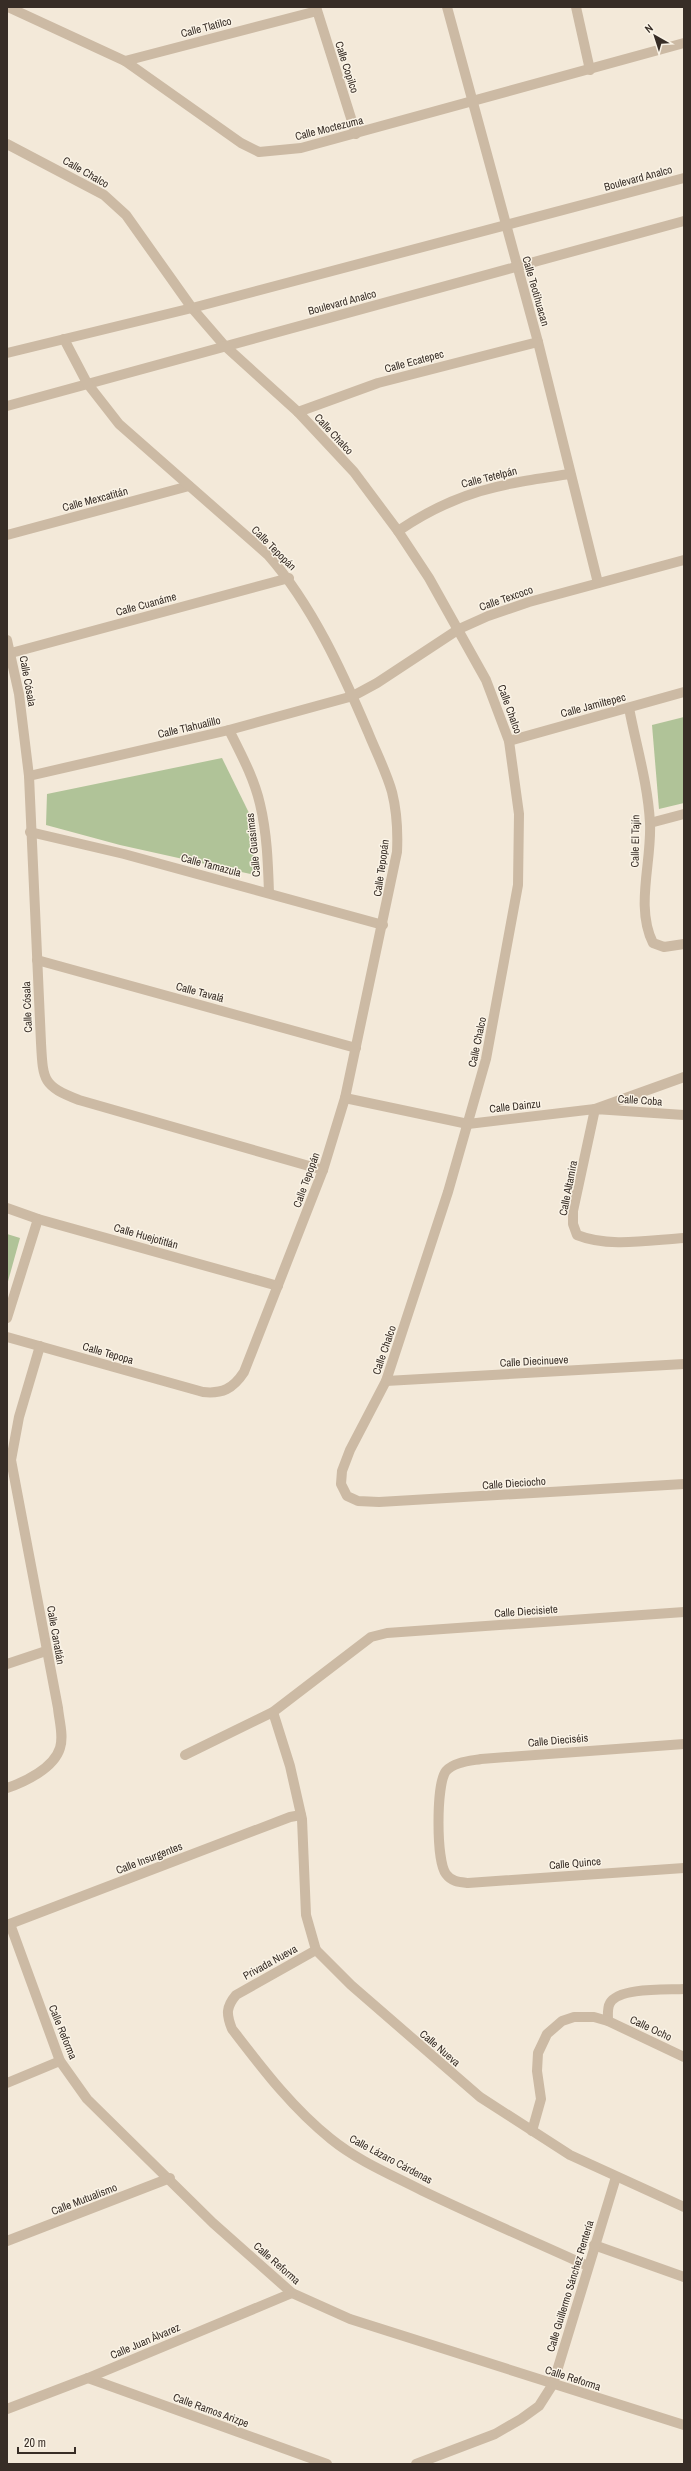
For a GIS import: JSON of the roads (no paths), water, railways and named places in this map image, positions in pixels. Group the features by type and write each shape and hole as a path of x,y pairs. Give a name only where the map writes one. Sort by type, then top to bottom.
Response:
{"street":[{"name":"Calle Moctezuma","path":"8,7 124,61 241,143 259,152 301,148 684,44"},
{"name":"Calle Teotihuacan","path":"447,7 538,342 598,583"},
{"path":"576,7 590,70"},
{"name":"Calle Tlatilco","path":"124,61 316,9"},
{"name":"Calle Copilco","path":"316,9 356,134"},
{"name":"Calle Chalco","path":"7,144 104,195 135,226 192,308 224,345 298,412 354,472 398,531 430,578 486,680 509,741 519,814 518,885 486,1059 468,1124 386,1381 350,1450 342,1471 341,1484 347,1496"},
{"name":"Boulevard Analco","path":"7,353 192,308 684,178"},
{"name":"Boulevard Analco","path":"7,406 224,345 517,268 684,221"},
{"name":"Calle Tepopán","path":"64,339 87,383 118,424 268,555 288,578 353,696 391,791 398,822 397,852 383,925 345,1098 323,1170 244,1372 237,1383 226,1390 216,1393 203,1392"},
{"name":"Calle Ecatepec","path":"298,412 378,383 538,342"},
{"name":"Calle Tetelpán","path":"398,531 425,513 477,490 570,474"},
{"name":"Calle Mexcatitán","path":"7,535 188,486"},
{"name":"Calle Texcoco","path":"353,696 377,683 459,629 488,616 529,602 684,560"},
{"name":"Calle Cuanáme","path":"11,653 288,578"},
{"name":"Calle Cósala","path":"7,640 11,653 21,708 29,776 30,832 42,1068 46,1082 60,1092 79,1100 323,1170"},
{"name":"Calle Jamiltepec","path":"509,741 684,692"},
{"name":"Calle Tlahualillo","path":"29,776 229,730 353,696"},
{"name":"Calle El Tajín","path":"629,708 650,823 645,916 648,934 653,943 664,947 684,944"},
{"name":"Calle Guasimas","path":"229,730 248,769 260,803 267,845 269,893"},
{"path":"650,823 684,814"},
{"name":"Calle Tamazula","path":"30,832 124,854 383,925"},
{"name":"Calle Tavalá","path":"37,960 356,1048"},
{"name":"Calle Dainzu","path":"345,1098 468,1124 595,1110 684,1077"},
{"name":"Calle Coba","path":"595,1110 684,1115"},
{"name":"Calle Altamira","path":"595,1110 574,1211 573,1224 577,1235 588,1239 627,1242 684,1238"},
{"name":"Calle Huejotitlán","path":"7,1208 278,1286"},
{"path":"7,1318 38,1218"},
{"name":"Calle Tepopa","path":"7,1336 203,1392"},
{"name":"Calle Canatlán","path":"7,1788 31,1776 52,1762 60,1748 60,1724 9,1459 18,1417 40,1346"},
{"name":"Calle Diecinueve","path":"386,1381 684,1364"},
{"name":"Calle Dieciocho","path":"347,1496 358,1501 379,1502 684,1484"},
{"name":"Calle Diecisiete","path":"273,1712 371,1636 393,1633 684,1612"},
{"path":"7,1664 46,1651"},
{"path":"185,1755 273,1712"},
{"name":"Calle Nueva","path":"273,1712 290,1766 303,1824 306,1915 316,1950 350,1986 430,2056 480,2097 570,2155 684,2207"},
{"name":"Calle Dieciséis","path":"468,1883 453,1881 445,1873 440,1859 442,1779 447,1770 455,1765 481,1759 684,1744"},
{"name":"Calle Insurgentes","path":"9,1924 290,1817 301,1815"},
{"name":"Calle Quince","path":"468,1883 684,1868"},
{"name":"Calle Reforma","path":"9,1924 60,2061 87,2099 170,2178 213,2223 292,2293 350,2319 684,2425"},
{"name":"Privada Nueva","path":"236,1995 316,1950"},
{"path":"608,2021 610,2004 618,1995 632,1992 684,1988"},
{"name":"Calle Lázaro Cárdenas","path":"236,1995 228,2004 227,2016 232,2029 288,2098 308,2120 331,2140 357,2157 394,2177 588,2266"},
{"name":"Calle Ocho","path":"532,2131 541,2099 537,2070 538,2053 547,2034 562,2021 574,2016 594,2017 608,2021 684,2057"},
{"path":"7,2083 60,2061"},
{"name":"Calle Guillermo Sánchez Rentería","path":"416,2464 495,2434 521,2419 539,2406 553,2384 594,2245 616,2177"},
{"name":"Calle Mutualismo","path":"7,2241 170,2178"},
{"path":"594,2245 684,2277"},
{"name":"Calle Juan Álvarez","path":"7,2409 88,2378 292,2293"},
{"name":"Calle Ramos Arizpe","path":"88,2378 327,2464"}]}
